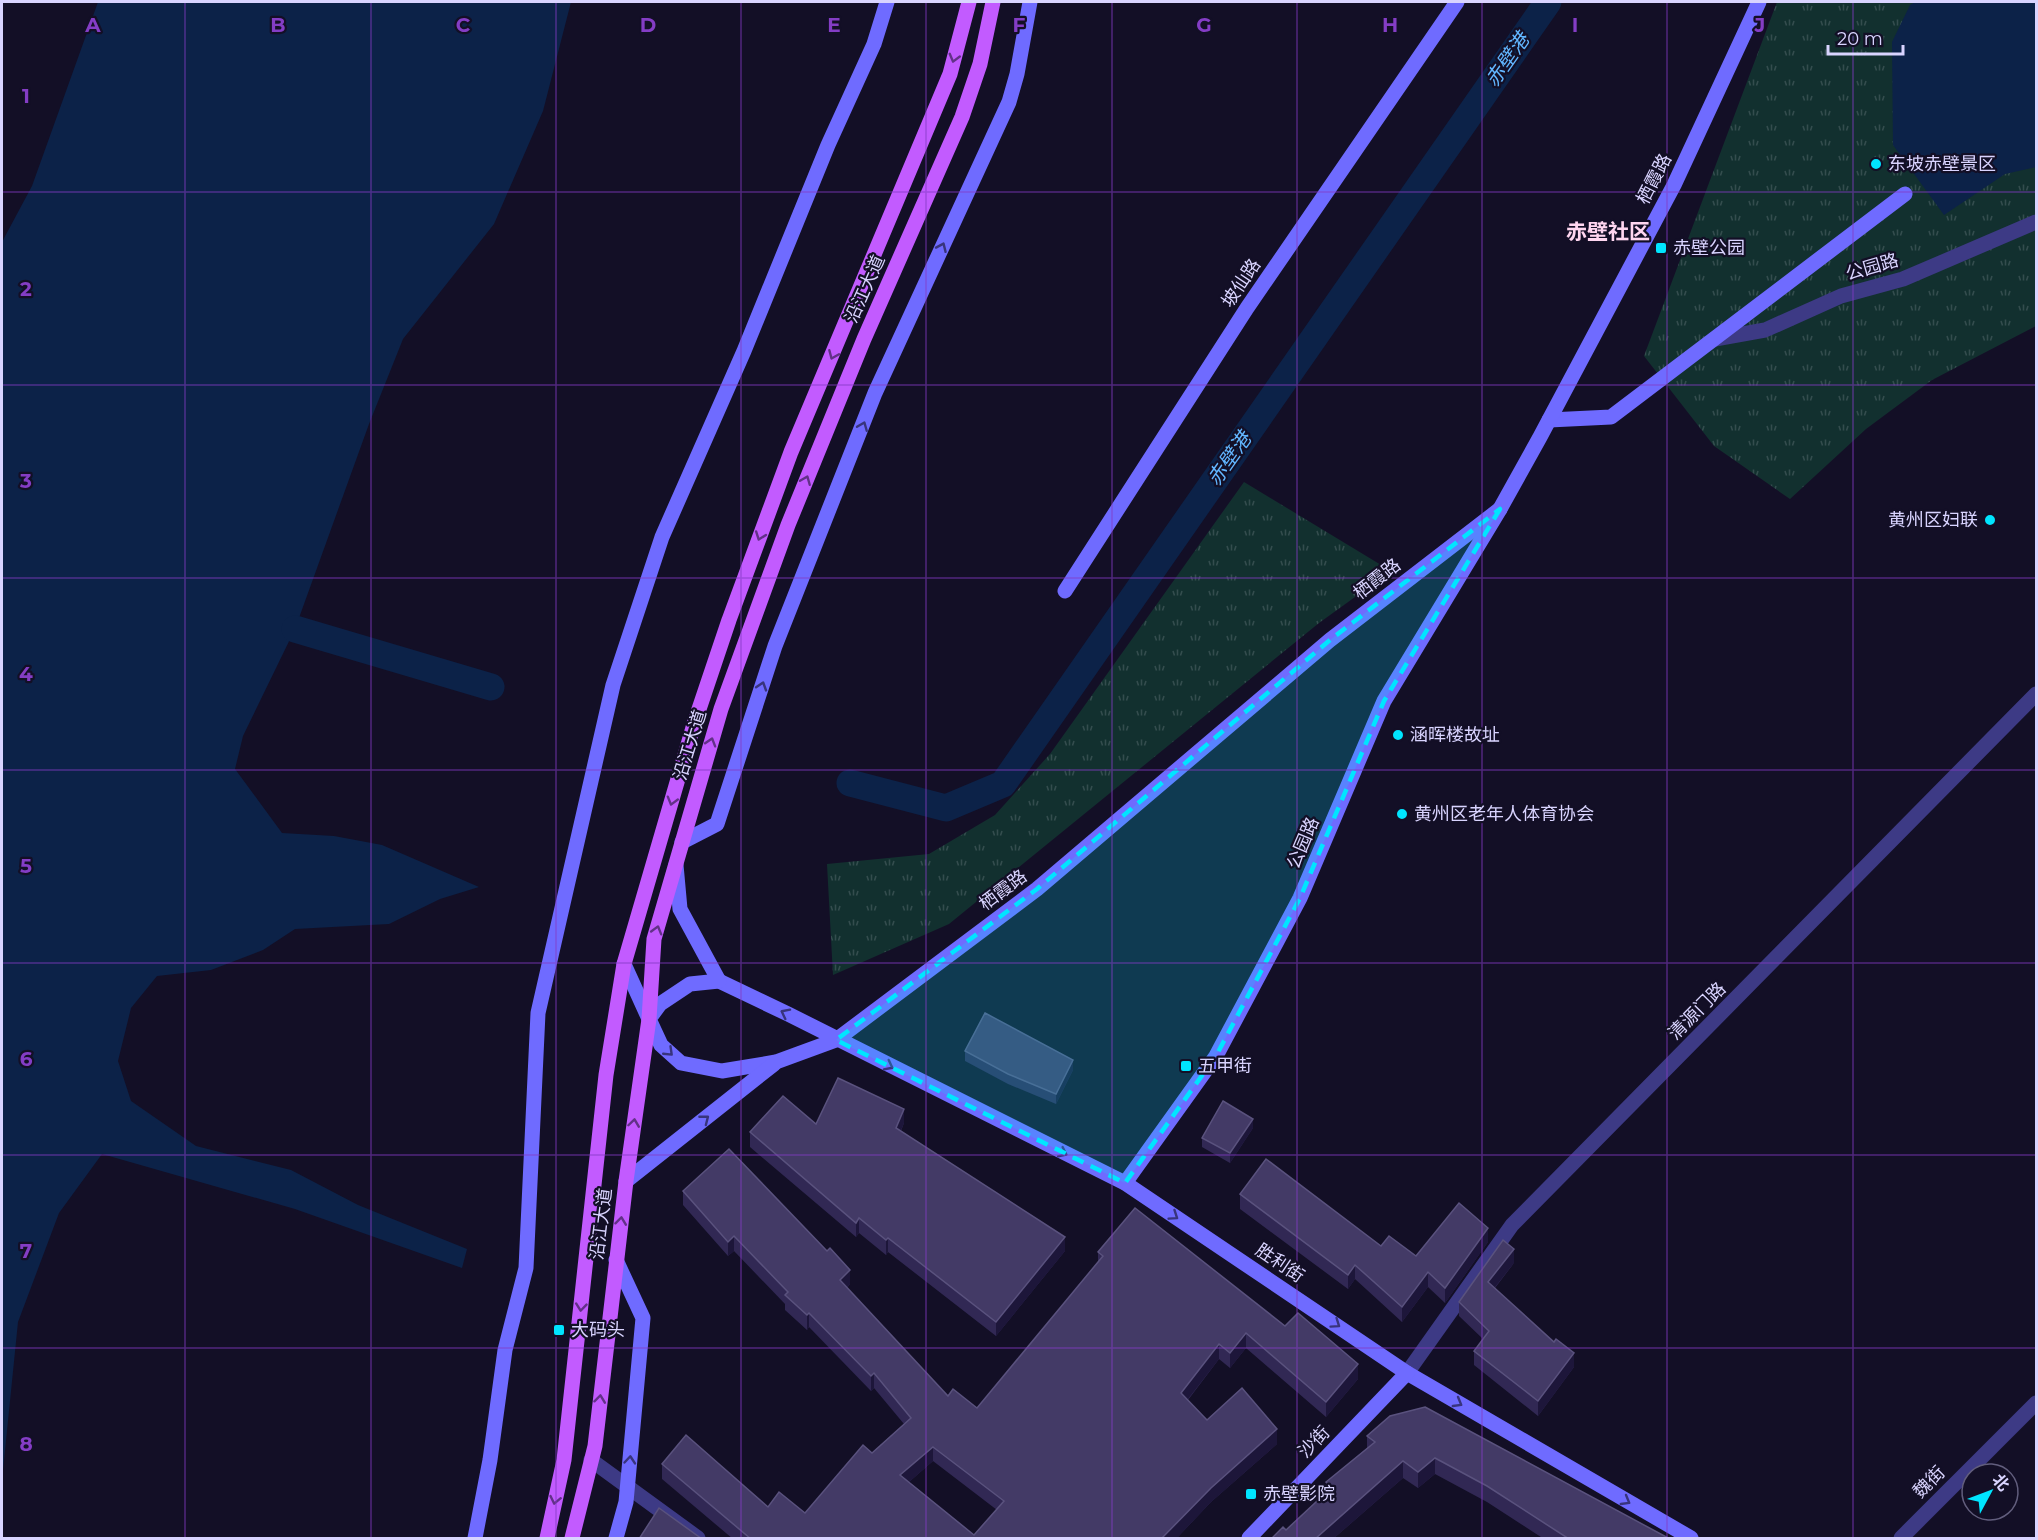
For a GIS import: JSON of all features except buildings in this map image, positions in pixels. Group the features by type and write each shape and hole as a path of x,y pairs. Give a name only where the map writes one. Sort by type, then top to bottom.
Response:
{"main road":[{"name":"沿江大道","path":"547,1539 564,1460 606,1075 624,964 694,724 729,620 791,452 950,74 969,2"},
{"name":"沿江大道","path":"572,1539 591,1460 649,1019 654,939 721,709 788,525 864,339 962,117 980,64 993,2"}],"street":[{"path":"475,1539 490,1460 505,1350 526,1268 538,1013 614,685 662,537 744,351 828,145 874,44 887,2"},
{"path":"682,842 717,824 775,646 875,393 1009,102 1017,74 1030,2"},
{"name":"坡仙路","path":"1065,591 1247,308 1457,2"},
{"name":"栖霞路","path":"776,1062 836,1040 1037,888 1329,640 1500,509 1674,185 1759,2"},
{"path":"1549,420 1611,417 1905,194"},
{"name":"公园路","path":"1715,339 1765,330 1841,296 1903,279 2037,222"},
{"name":"公园路","path":"1125,1183 1216,1056 1300,898 1384,701 1500,509"},
{"name":"清源门路","path":"1407,1373 1512,1226 2037,694"},
{"path":"649,1019 660,1004 690,984 718,981 680,909 676,862"},
{"path":"624,964 661,1045 681,1063 722,1071 776,1062"},
{"name":"胜利街","path":"718,981 1125,1183 1407,1373 1691,1539"},
{"path":"626,1181 776,1062"},
{"path":"616,1260 643,1318 627,1487 616,1539"},
{"name":"沙街","path":"1249,1539 1407,1373"},
{"name":"魏街","path":"1901,1539 2037,1403"},
{"path":"591,1460 698,1539"}],"highlighted area":[{"path":"1500,509 1384,701 1300,898 1216,1056 1125,1183 836,1040 1037,889 1330,640"}],"green space":[{"name":"东坡赤壁景区","path":"1777,2 2036,2 2036,326 1932,380 1866,429 1790,499 1714,446 1644,356"},
{"path":"1244,482 1391,571 1319,623 949,924 833,975 827,864 929,854 995,815 1050,754"}],"water":[{"path":"98,2 571,2 543,111 494,224 403,339 369,424 295,629 243,736 235,769 282,833 334,836 382,845 479,887 440,899 389,924 295,929 263,950 211,970 157,976 131,1008 118,1061 131,1101 196,1146 291,1170 358,1205 467,1249 462,1268 295,1209 102,1154 59,1213 18,1322 2,1480 2,242 32,186"},
{"path":"1915,2 2036,2 2036,167 2005,174 1944,215 1893,145 1892,42 1910,5"}],"waterway":[{"name":"赤壁港","path":"850,783 946,808 1003,784 1548,2"},
{"path":"295,629 491,687"}],"place":[{"name":"东坡赤壁景区","path":"1876,164"},
{"name":"赤壁公园","path":"1661,248"},
{"name":"黄州区妇联","path":"1990,520"},
{"name":"涵晖楼故址","path":"1398,735"},
{"name":"黄州区老年人体育协会","path":"1402,814"},
{"name":"五甲街","path":"1186,1066"},
{"name":"大码头","path":"559,1330"},
{"name":"赤壁影院","path":"1251,1494"}],"district":[{"name":"赤壁社区","path":"1608,231"}]}
